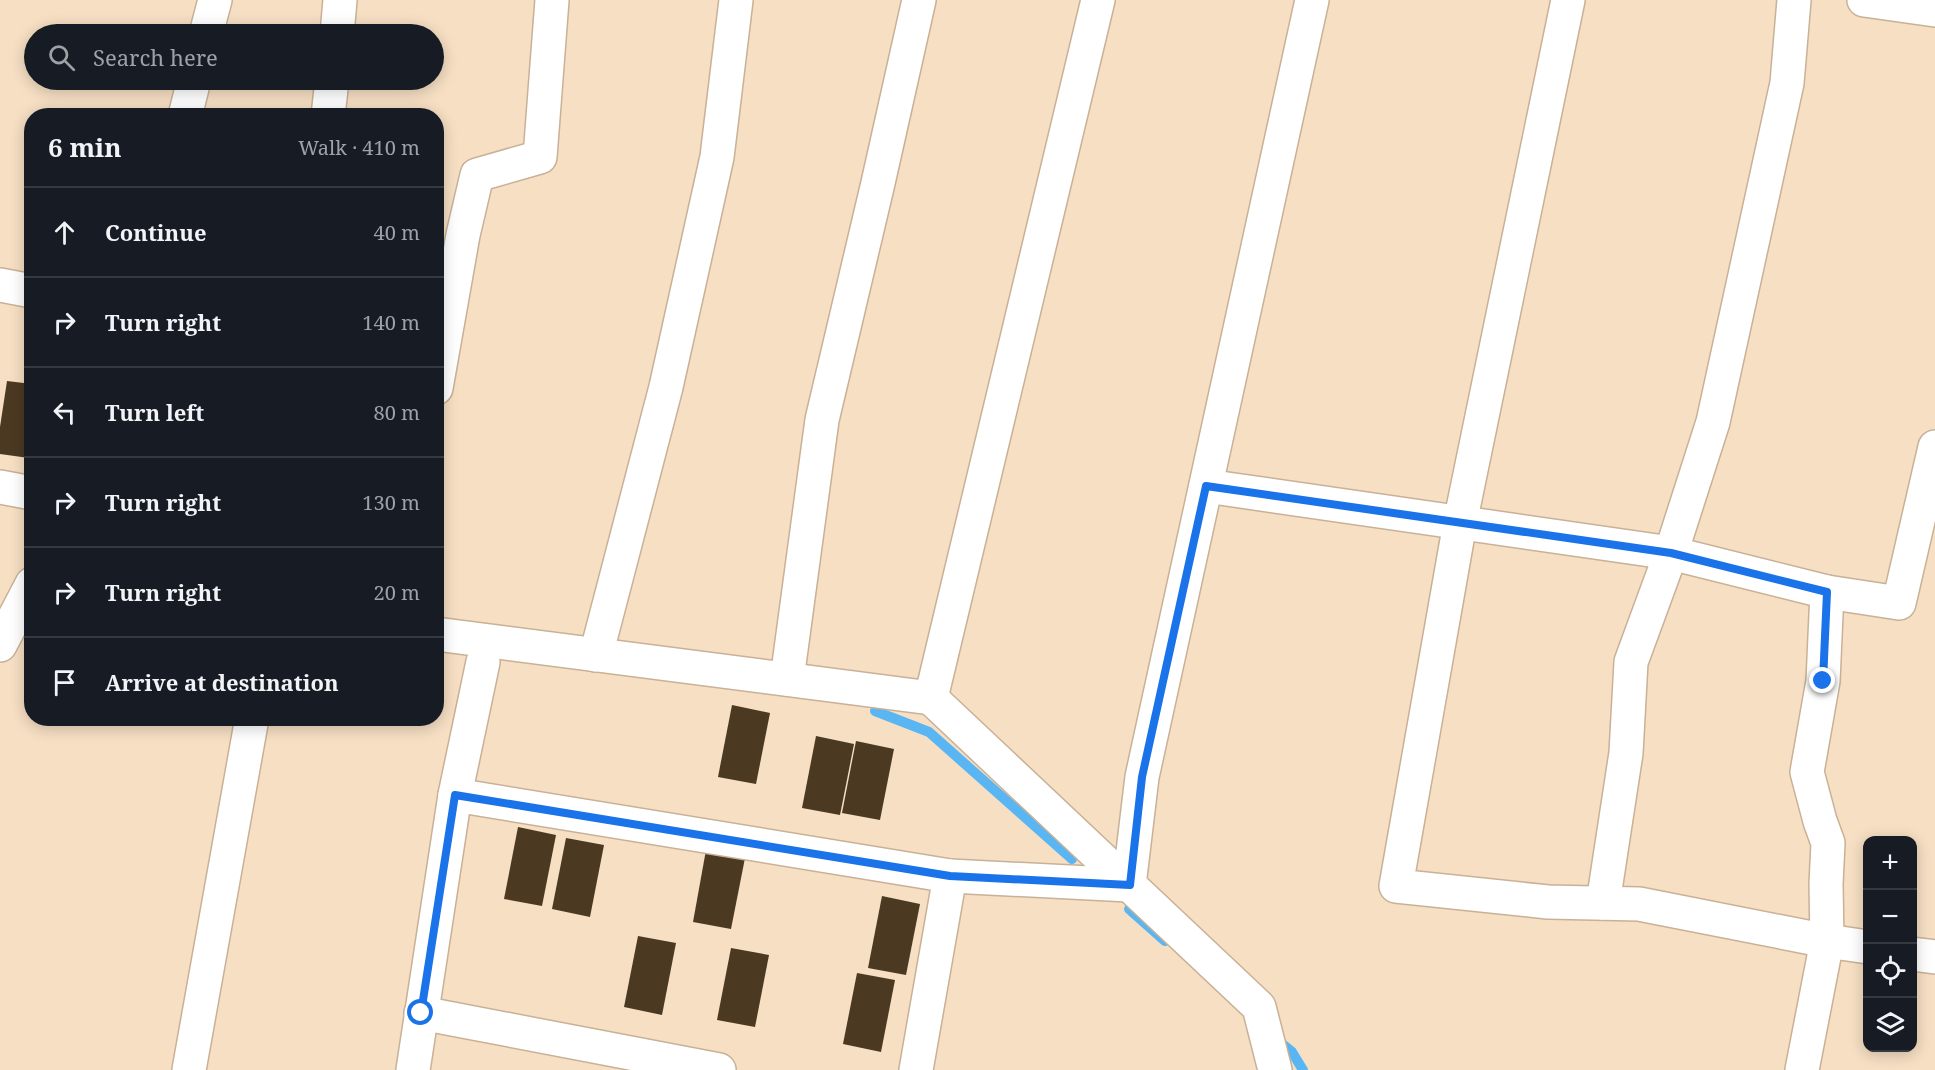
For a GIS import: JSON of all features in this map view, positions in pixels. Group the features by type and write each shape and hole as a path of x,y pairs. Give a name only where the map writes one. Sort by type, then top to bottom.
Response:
{"street":[{"path":"209,24 215,0"},
{"path":"338,24 340,0"},
{"path":"444,343 463,235 477,175 540,157 552,0"},
{"path":"596,655 666,387 717,157 736,0"},
{"path":"787,679 822,420 919,0"},
{"path":"931,698 1098,0"},
{"path":"1130,885 1142,777 1312,0"},
{"path":"1568,0 1460,523 1396,886 1548,902 1639,904 1863,946"},
{"path":"1603,903 1626,753 1631,662 1671,553 1713,422 1787,83 1794,0"},
{"path":"1864,0 1935,10"},
{"path":"187,108 192,90"},
{"path":"329,108 331,90"},
{"path":"0,285 24,290"},
{"path":"1206,486 1671,553 1827,592 1899,603 1935,447"},
{"path":"0,487 24,492"},
{"path":"1802,1070 1827,940 1828,843 1807,772 1823,681 1827,592"},
{"path":"0,645 24,599"},
{"path":"444,635 931,698 1259,1007 1272,1060"},
{"path":"413,1070 455,795 483,662"},
{"path":"189,1070 251,726"},
{"path":"455,795 950,876 1130,885"},
{"path":"916,1070 950,876"},
{"path":"1917,955 1935,957"},
{"path":"421,1013 719,1070"}],"building":[{"path":"7,381 24,383 24,457 0,454 0,427"},
{"path":"732,705 770,713 756,784 718,777"},
{"path":"816,736 854,744 840,815 802,808"},
{"path":"856,741 894,749 880,820 842,813"},
{"path":"518,827 556,835 542,906 504,899"},
{"path":"566,838 604,845 590,917 552,909"},
{"path":"706,850 745,858 731,929 693,922"},
{"path":"882,896 920,904 906,975 868,968"},
{"path":"638,936 676,943 662,1015 624,1007"},
{"path":"731,948 769,955 755,1027 717,1020"},
{"path":"857,973 895,980 881,1052 843,1044"}],"waterway":[{"path":"875,711 929,732 1072,859"},
{"path":"1129,909 1165,941"},
{"path":"1276,1039 1292,1052 1303,1070"}],"route":[{"path":"421,1013 455,795 950,876 1130,885 1142,777 1206,486 1671,553 1827,592 1823,681"}]}
